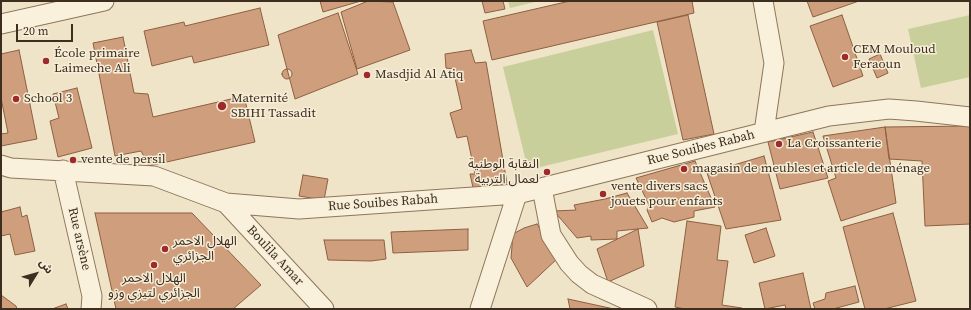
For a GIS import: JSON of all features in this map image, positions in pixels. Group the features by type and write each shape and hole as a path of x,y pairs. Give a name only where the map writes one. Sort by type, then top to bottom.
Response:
{"street":[{"path":"1,24 29,9 104,1"},
{"path":"763,1 774,63 764,132"},
{"name":"Rue Souibes Rabah","path":"1,165 11,168 154,176 226,203 299,209 517,194 829,116 889,110 916,111 970,118"},
{"name":"Rue arsène","path":"64,170 92,296 91,309"},
{"path":"542,188 552,235 569,263 579,274 592,284 647,309"},
{"path":"480,309 517,194"},
{"name":"Boulila Amar","path":"226,203 324,309"}],"green space":[{"path":"508,1 539,1 510,8"},
{"path":"970,15 970,77 921,88 908,29"},
{"path":"653,30 678,134 528,170 503,67"}],"building":[{"path":"320,1 361,1 323,12"},
{"path":"368,1 393,2 410,50 357,69 341,12"},
{"path":"482,1 503,1 505,9 485,13"},
{"path":"570,1 692,1 694,13 492,60 483,21"},
{"path":"807,1 859,1 813,17"},
{"path":"260,8 269,45 194,63 192,56 152,66 144,31 184,22 185,26"},
{"path":"338,13 358,74 295,99 278,35"},
{"path":"688,15 714,134 683,140 657,22"},
{"path":"842,15 863,76 833,87 810,26"},
{"name":"Maternité SBIHI Tassadit","path":"123,37 134,93 148,94 153,117 244,96 255,142 149,166 141,151 115,156 93,43"},
{"path":"19,50 37,139 1,146 1,134 8,133 1,98 1,54"},
{"path":"471,50 475,63 486,62 507,183 474,192 470,174 475,174 467,136 457,138 450,113 462,109 453,69 446,68 445,54"},
{"path":"880,54 888,73 877,78 869,59"},
{"path":"285,69 289,69 291,70 291,78 285,79 282,76 282,72"},
{"path":"77,88 92,148 58,157 50,121 59,118 53,94"},
{"path":"970,126 970,224 925,226 922,161 889,159 885,127"},
{"path":"885,127 896,203 841,221 828,181 836,178 823,136"},
{"path":"813,132 828,178 780,189 768,142"},
{"path":"764,156 781,220 726,229 707,173"},
{"path":"695,161 715,207 694,211 694,217 674,222 662,218 652,222 647,210 649,205 636,178"},
{"path":"303,175 328,179 324,200 299,196"},
{"path":"627,193 648,228 617,231 617,239 591,240 591,236 577,238 554,211 576,210 574,205"},
{"path":"20,207 22,217 27,215 35,251 15,255 10,234 1,236 1,212"},
{"name":"الهلال الاحمر الجزائري","path":"95,213 192,213 261,285 233,309 116,309"},
{"path":"893,213 916,301 884,309 865,309 843,227"},
{"path":"687,221 721,226 717,260 728,261 722,305 742,308 741,309 685,309 675,307"},
{"path":"537,224 558,258 527,287 511,258 513,234 524,228"},
{"path":"766,228 775,256 754,263 745,235"},
{"path":"468,229 468,250 393,253 391,232"},
{"path":"638,229 644,266 608,282 597,249"},
{"path":"324,240 384,240 386,259 371,261 328,260"},
{"path":"803,273 811,309 786,309 785,305 765,309 759,283"},
{"path":"855,286 859,302 833,309 815,309 813,303 825,299 826,293"},
{"path":"1,295 16,306 17,309 1,309"},
{"path":"568,299 614,309 570,309"},
{"path":"66,304 68,309 52,309"}],"place":[{"name":"CEM Mouloud Feraoun","path":"845,57"},
{"name":"École primaire Laimeche Ali","path":"46,61"},
{"name":"Masdjid Al Atiq","path":"367,75"},
{"name":"School 3","path":"16,99"},
{"name":"Maternité SBIHI Tassadit","path":"222,106"},
{"name":"La Croissanterie","path":"779,144"},
{"name":"vente de persil","path":"73,160"},
{"name":"magasin de meubles et article de ménage","path":"684,169"},
{"name":"النقابة الوطنية لعمال التربية","path":"547,172"},
{"name":"vente divers sacs jouets pour enfants","path":"603,194"},
{"name":"الهلال الاحمر الجزائري","path":"165,249"},
{"name":"الهلال الاحمر الجزائري لتيزي وزو","path":"154,265"}]}
